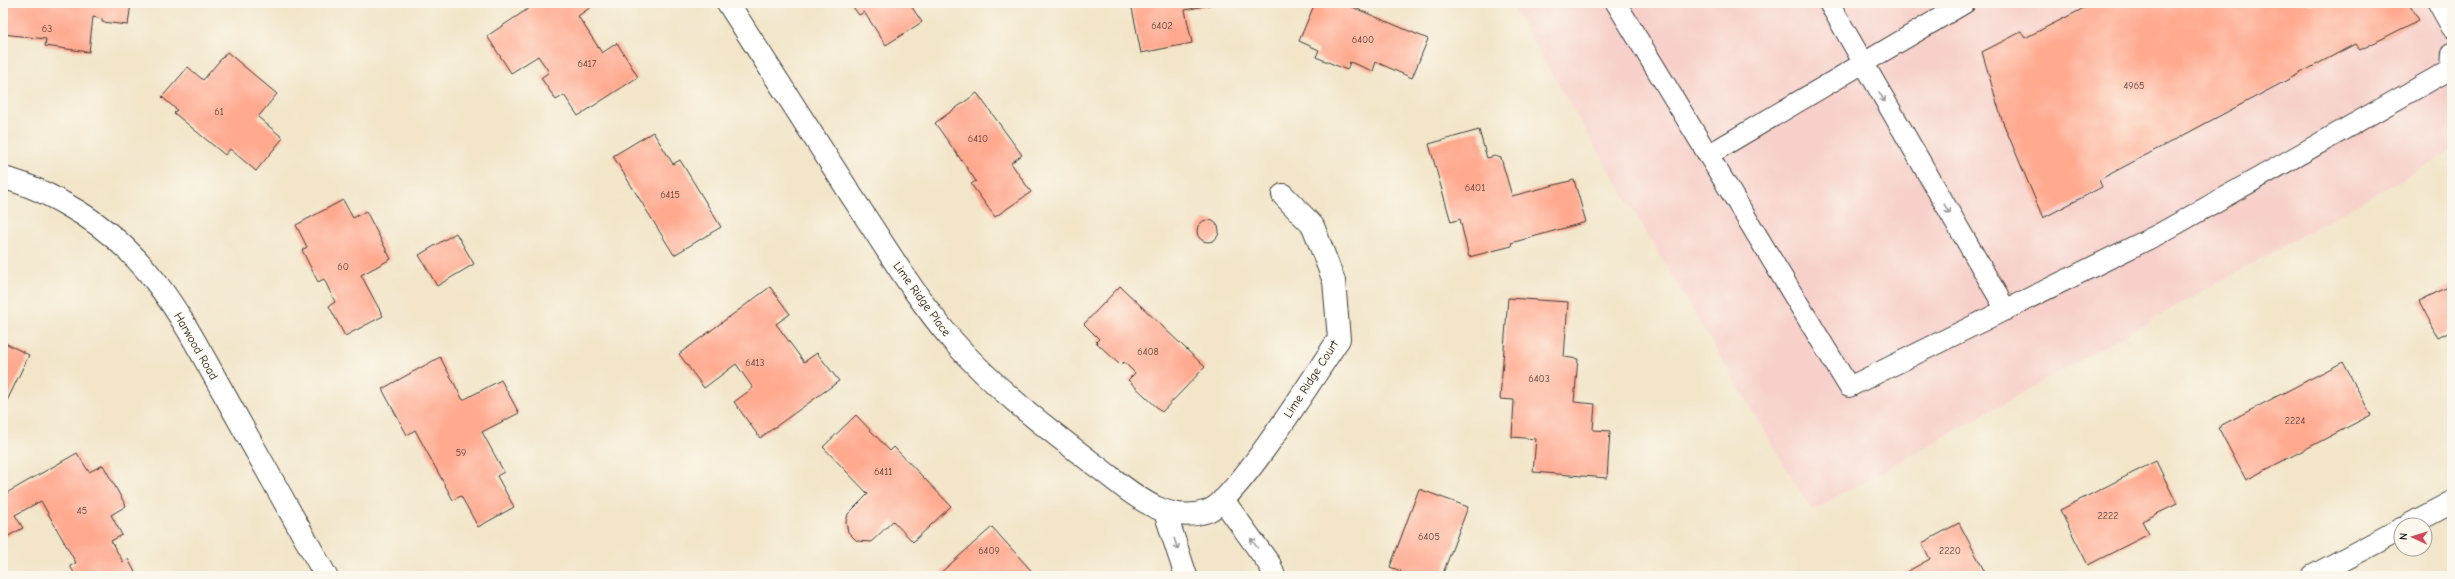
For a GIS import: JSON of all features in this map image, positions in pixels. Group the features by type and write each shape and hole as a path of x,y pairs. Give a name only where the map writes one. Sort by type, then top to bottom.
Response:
{"street":[{"name":"Lime Ridge Place","path":"728,3 900,270 953,341 1005,394 1048,429 1135,495 1165,512 1193,514"},
{"name":"Harwood Road","path":"3,178 43,191 92,218 117,238 151,273 179,316 326,576"},
{"name":"Lime Ridge Court","path":"1193,514 1209,510 1223,500 1241,480 1339,339 1334,281 1313,226 1284,195"},
{"path":"1223,500 1270,565 1274,576"},
{"path":"2424,517 2452,502"},
{"path":"1165,512 1186,576"},
{"path":"2313,576 2393,533"}],"lane":[{"path":"1616,3 1849,387 2159,234 2451,69 2452,53"},
{"path":"1829,3 1862,63 2006,310"},
{"path":"1708,155 1965,3"},
{"path":"2438,3 2452,28"}],"shaded area":[{"path":"1510,3 2452,3 2452,151 1812,511"}],"building":[{"path":"3,3 131,3 128,25 102,22 102,19 93,17 89,52 45,46 46,39 3,34"},
{"path":"537,3 592,3 594,5 578,16 602,53 617,43 638,77 578,116 564,95 556,100 541,78 549,72 538,56 511,73 487,36"},
{"path":"850,3 909,3 922,22 886,45 864,12 859,15"},
{"path":"1131,3 1214,4 1185,10 1192,43 1141,53"},
{"path":"1315,3 1343,3 1428,39 1412,78 1376,62 1373,71 1350,62 1347,70 1316,57 1319,50 1299,41"},
{"path":"2094,3 2409,3 2419,20 2360,50 2355,44 2099,180 2102,187 2043,218 2002,120 1982,52 2021,32 2025,38"},
{"path":"227,52 277,94 258,117 283,138 256,171 230,149 225,155 174,113 177,110 162,97 188,67 203,80"},
{"path":"977,93 1022,155 1011,163 1031,192 995,217 971,184 976,181 935,123"},
{"path":"1479,130 1487,158 1495,156 1501,158 1512,196 1574,180 1586,222 1511,243 1512,246 1469,257 1460,219 1451,222 1429,144"},
{"path":"653,132 673,164 680,160 721,227 674,255 613,156"},
{"path":"343,200 353,218 366,211 391,259 361,275 383,316 345,336 329,306 335,302 324,279 318,282 302,250 307,247 296,225"},
{"path":"1208,220 1212,221 1218,227 1218,235 1212,241 1208,242 1204,241 1198,235 1197,231 1198,227 1204,221"},
{"path":"456,233 474,264 437,286 419,255"},
{"path":"1120,286 1205,367 1162,412 1128,380 1135,373 1124,362 1120,365 1096,342 1099,339 1084,324"},
{"path":"2450,286 2452,290 2452,330 2438,337 2419,301"},
{"path":"770,287 790,314 776,324 804,362 817,353 839,381 760,438 734,402 753,388 736,364 704,388 679,354"},
{"path":"1508,298 1568,302 1564,357 1578,359 1574,402 1595,404 1593,430 1610,431 1607,478 1533,472 1536,439 1512,437 1514,400 1500,399"},
{"path":"3,342 29,355 3,409"},
{"path":"440,357 463,400 501,380 519,413 482,432 504,472 497,476 514,507 478,527 461,496 453,500 415,430 407,435 382,389"},
{"path":"2343,362 2371,415 2246,480 2218,427"},
{"path":"856,415 890,451 894,447 951,506 913,542 893,521 871,542 857,541 848,532 846,522 848,514 868,494 823,447"},
{"path":"77,453 89,472 103,465 126,506 111,515 122,535 111,541 123,562 128,559 137,576 76,576 70,566 76,563 41,501 15,515 23,528 3,539 3,495"},
{"path":"2156,461 2177,504 2142,521 2149,534 2088,565 2060,510"},
{"path":"1419,489 1468,507 1442,576 1399,576 1401,571 1390,567"},
{"path":"1959,523 1987,576 1899,576 1930,559 1922,543"},
{"path":"992,527 1036,576 937,576"}]}
